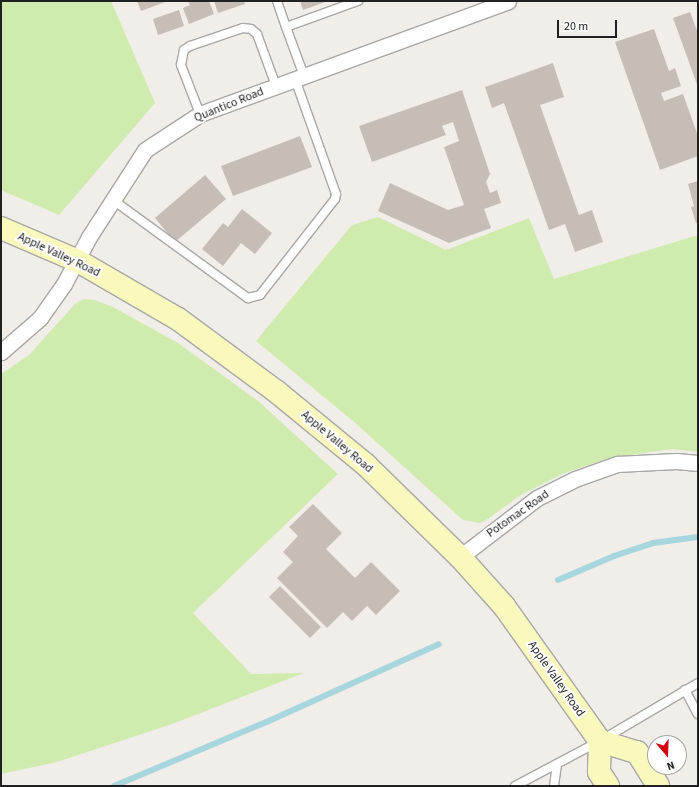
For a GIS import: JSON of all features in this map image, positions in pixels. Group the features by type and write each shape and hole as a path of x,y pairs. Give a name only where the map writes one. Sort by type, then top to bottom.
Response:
{"main road":[{"name":"Apple Valley Road","path":"1,228 78,261 178,319 277,392 365,464 460,557 504,606 600,741"},
{"path":"608,786 599,772 600,741 637,752 658,786"}],"street":[{"name":"Quantico Road","path":"1,352 40,318 78,261 89,237 145,150 200,114 508,1"},
{"name":"Potomac Road","path":"460,557 537,498 575,479 617,464 676,461 698,463"}],"lane":[{"path":"113,200 248,298 260,295 336,199 336,194 277,1"},
{"path":"286,27 358,1"},
{"path":"200,114 181,65 184,50 190,46 242,28 251,29 257,34 276,86"},
{"path":"515,786 600,741 698,683"},
{"path":"685,690 698,714"},
{"path":"554,786 556,764"}],"green space":[{"path":"1,1 111,1 155,103 59,215 1,190"},
{"path":"378,217 446,250 529,218 554,279 698,235 698,452 672,449 609,458 562,474 519,496 488,519 480,523 463,520 353,421 256,341 352,225"},
{"path":"83,299 95,300 113,307 178,343 258,401 338,474 193,613 251,674 304,673 172,724 57,762 1,774 1,374 29,355 75,304"}],"building":[{"path":"137,1 168,1 141,11"},
{"path":"188,1 209,1 214,14 189,24 183,8 190,5"},
{"path":"214,1 244,1 245,4 218,13"},
{"path":"300,1 328,1 303,10"},
{"path":"179,10 184,26 158,35 153,19"},
{"path":"690,12 698,33 698,87 673,18"},
{"path":"654,29 669,71 675,68 681,86 661,93 664,101 683,94 698,136 698,156 660,170 615,42"},
{"path":"553,63 564,97 540,105 579,215 592,210 603,242 575,252 565,224 549,230 504,103 492,108 485,87"},
{"path":"462,90 490,174 486,182 490,193 497,190 501,203 484,209 491,228 449,243 378,211 390,183 448,210 464,205 444,147 459,141 453,122 442,126 446,135 372,162 359,126"},
{"path":"300,136 312,167 233,196 221,166"},
{"path":"205,175 226,199 175,242 155,218"},
{"path":"698,181 698,223 696,223 691,207 694,206 688,184"},
{"path":"242,209 272,233 255,254 241,243 223,266 202,249 223,223 228,227"},
{"path":"313,504 342,533 326,549 355,578 371,562 400,591 376,615 367,606 352,621 343,612 327,628 277,578 293,562 283,552 298,536 289,527"},
{"path":"280,586 321,627 310,638 269,597"}],"waterway":[{"path":"558,580 614,556 653,543 698,537"},
{"path":"114,786 271,720 439,644"}]}
